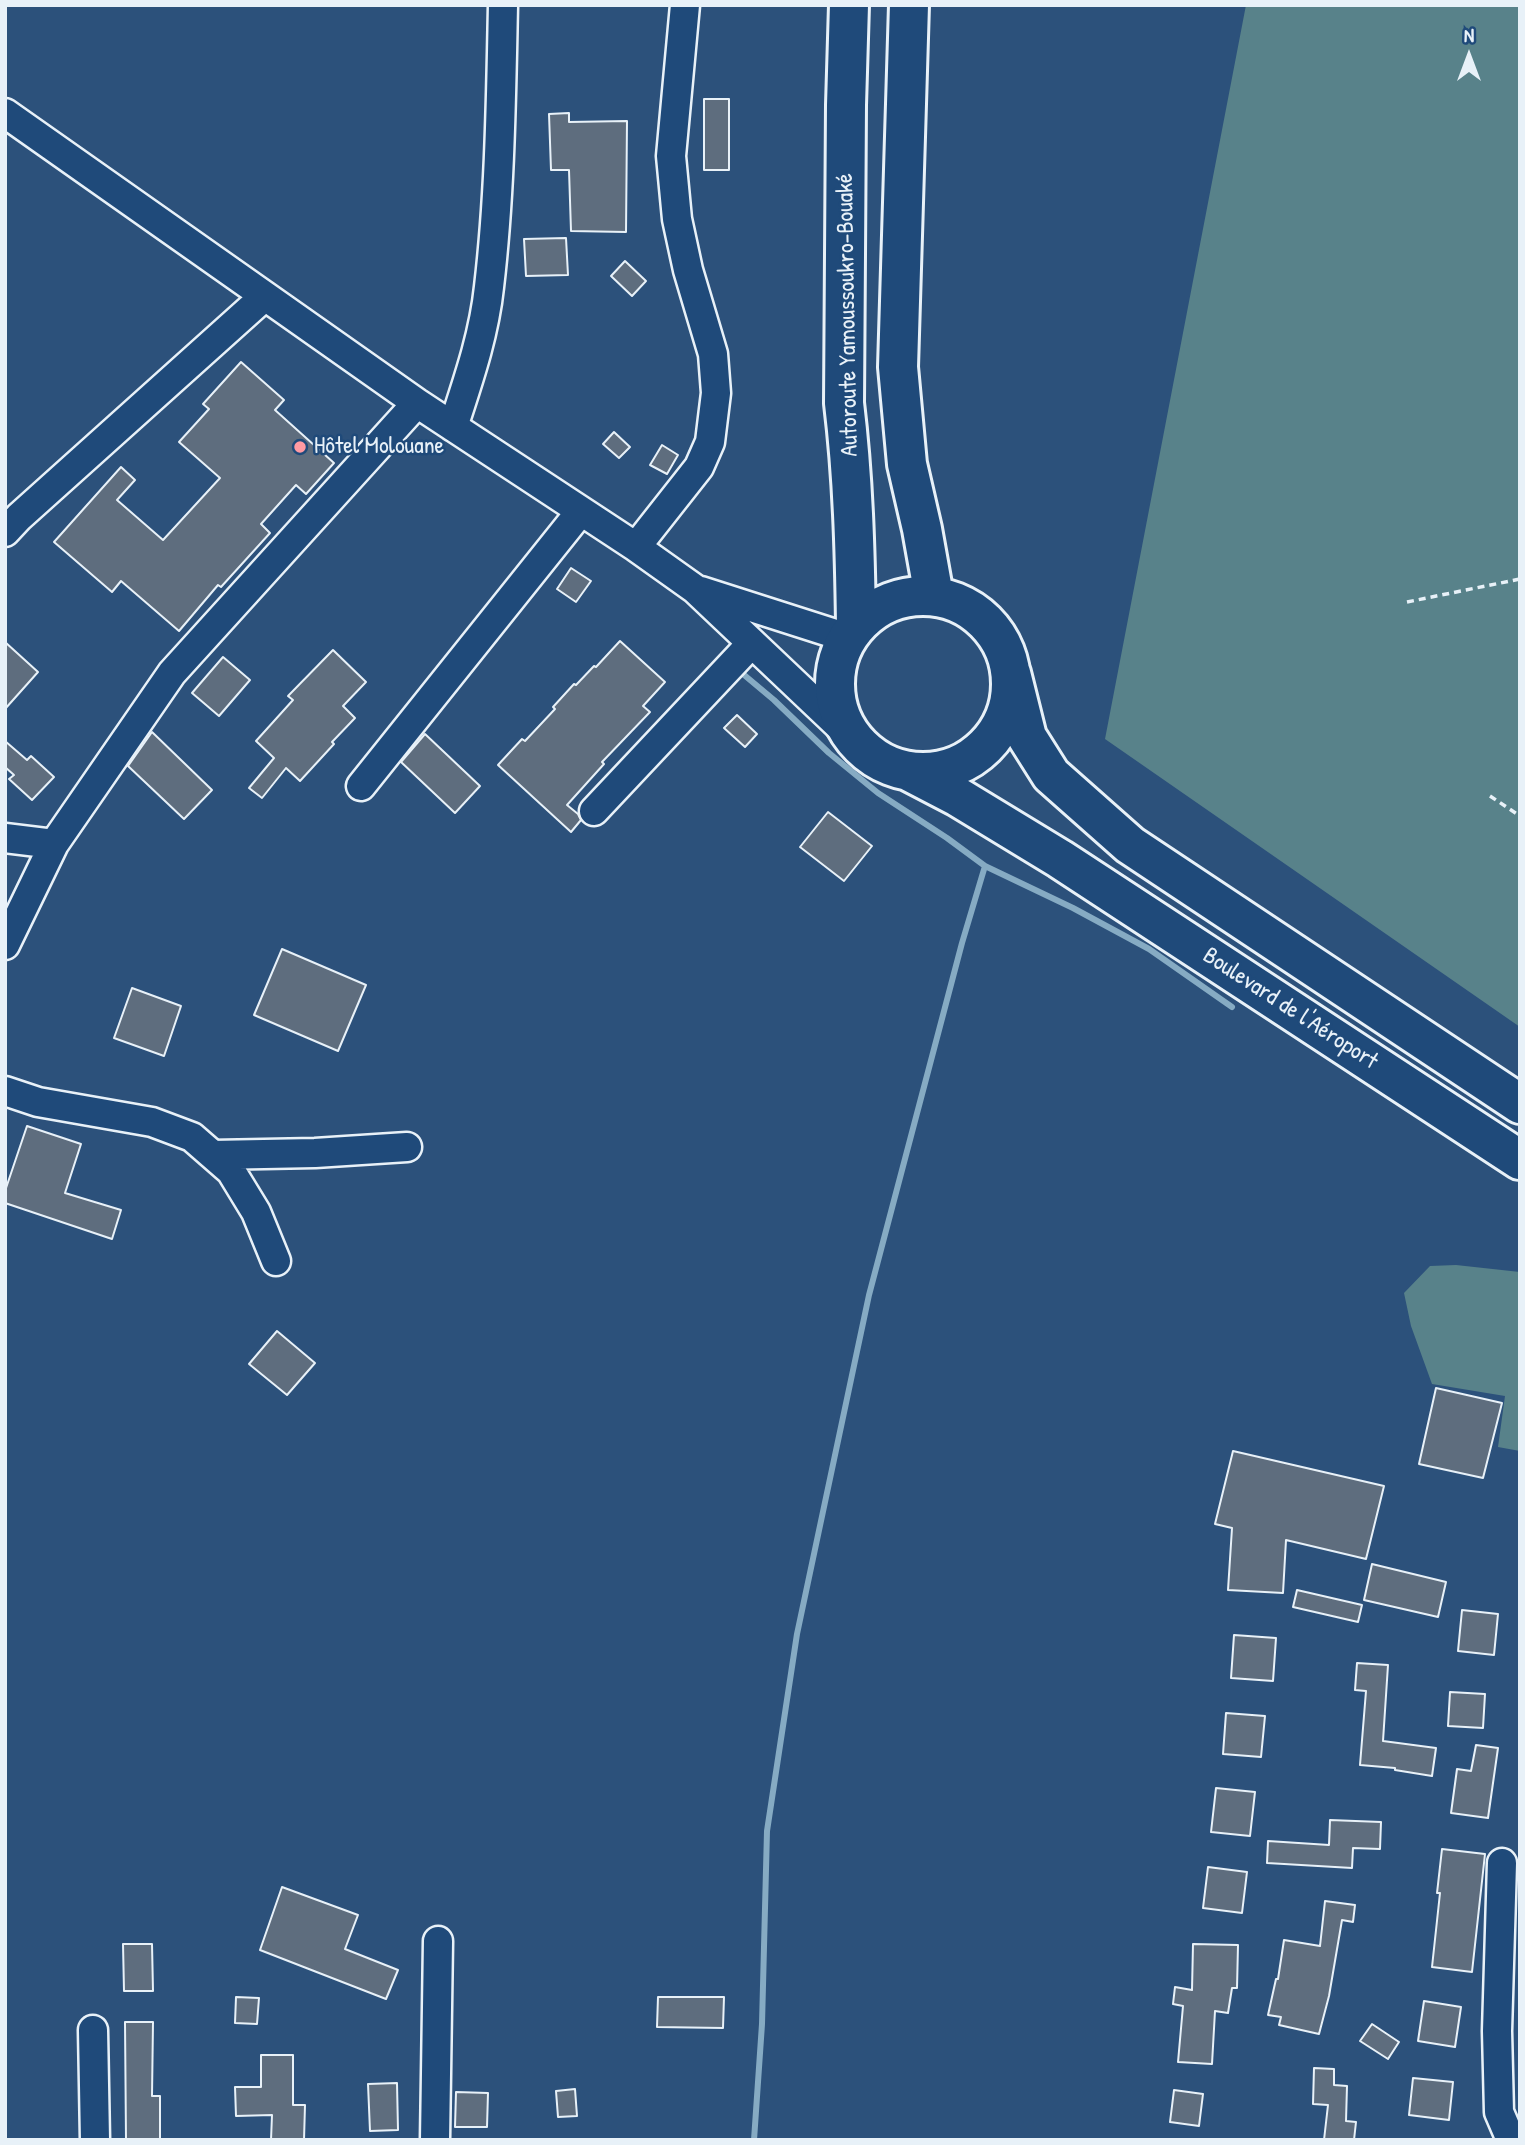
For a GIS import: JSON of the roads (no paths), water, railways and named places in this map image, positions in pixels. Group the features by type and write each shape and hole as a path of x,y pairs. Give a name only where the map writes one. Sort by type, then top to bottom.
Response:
{"highway":[{"name":"Autoroute Yamoussoukro-Bouaké","path":"849,5 844,403 855,561 852,632"},
{"name":"Autoroute Yamoussoukro-Bouaké","path":"909,5 898,367 907,464 934,596"},
{"path":"934,596 962,605 986,622 1003,645 1011,673 1011,700 1002,726 985,748 963,763 937,772 910,772 886,765 866,753 849,735 837,708 833,679 840,650 852,632 878,607 905,597 934,596"},
{"name":"Boulevard de l'Aéroport","path":"1011,673 1027,737 1051,775 1130,845 1520,1104"},
{"name":"Boulevard de l'Aéroport","path":"910,772 958,797 1060,859 1520,1160"}],"street":[{"path":"453,426 473,365 489,289 500,138 503,5"},
{"path":"636,547 699,467 710,442 716,393 713,354 688,270 677,219 671,156 685,5"},
{"path":"7,118 417,402 695,589 849,735"},
{"path":"5,532 265,296"},
{"path":"5,945 54,844 172,673 417,402"},
{"path":"361,786 581,511"},
{"path":"695,589 852,632"},
{"path":"594,811 752,643"},
{"path":"5,838 54,844"},
{"path":"5,1091 38,1102 152,1122 192,1137 231,1171 256,1212 275,1261"},
{"path":"213,1156 407,1147"},
{"path":"1502,1863 1497,2032 1499,2112 1511,2140"},
{"path":"435,2140 438,1941"},
{"path":"93,2030 94,2140"}],"waterway":[{"path":"737,669 829,753 878,793 985,866 1073,908 1149,949 1232,1007"},
{"path":"754,2140 762,2024 767,1831 797,1634 869,1295 962,943 985,866"}],"place":[{"name":"Hôtel Molouane","path":"300,447"}]}
